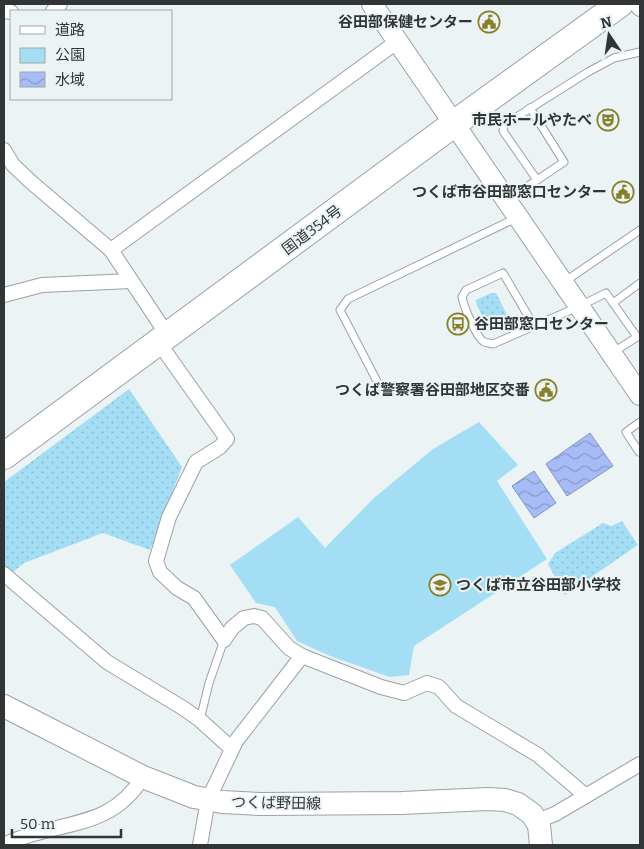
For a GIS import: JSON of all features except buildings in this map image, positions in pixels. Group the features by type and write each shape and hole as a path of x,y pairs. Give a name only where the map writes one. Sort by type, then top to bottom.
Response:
{"highway":[{"name":"国道354号","path":"4,456 164,340 455,123 620,4"}],"main road":[{"name":"つくば野田線","path":"4,706 143,777 182,794 208,800 261,804 374,803 488,798 506,800 518,804 529,810 537,821"},
{"path":"537,821 541,845"}],"street":[{"path":"372,4 640,395"},
{"path":"635,4 640,8"},
{"path":"111,250 398,42"},
{"path":"4,150 12,165 111,250 131,281 164,340 227,440 220,447 196,462 169,517 156,561 160,572 177,588 194,598 224,640 232,628 244,618 254,616 262,618 289,648 302,656 381,687 404,693 427,683 440,687 456,706 538,755 586,796"},
{"path":"4,295 42,284 131,281"},
{"path":"4,574 107,662 183,708 200,720 232,750"},
{"path":"200,845 208,800 236,741 302,656"},
{"path":"537,821 555,814 640,764"},
{"path":"4,845 12,840 56,827 93,819 106,813 116,807 143,777"}],"lane":[{"path":"537,180 503,131 504,125 588,72 614,58 640,52"},
{"path":"507,200 564,162 530,108"},
{"path":"380,387 340,310 348,299 518,217"},
{"path":"564,283 640,230"},
{"path":"534,326 503,273 466,290 462,296 467,312 480,337 485,342 493,344 580,306 606,294 637,337 612,354"},
{"path":"613,303 640,283"},
{"path":"639,452 626,432 640,422"},
{"path":"200,720 209,682 224,640"}],"green space":[{"path":"491,293 496,293 507,315 507,320 490,328 487,326 476,300"},
{"path":"129,389 182,467 150,550 103,533 24,563 13,572 4,566 4,482"},
{"path":"479,422 518,465 497,481 547,559 414,646 409,675 390,677 330,656 297,641 275,607 256,603 230,565 298,517 325,548 374,498 433,449"},
{"path":"622,521 638,545 565,595 548,564 555,553 603,523 611,526"}],"water":[{"path":"590,433 613,466 567,496 546,464"},
{"path":"534,471 556,503 534,518 512,486"}],"place":[{"name":"谷田部保健センター","path":"489,22"},
{"name":"市民ホールやたべ","path":"608,120"},
{"name":"つくば市谷田部窓口センター","path":"623,192"},
{"name":"谷田部窓口センター","path":"458,324"},
{"name":"つくば警察署谷田部地区交番","path":"546,390"},
{"name":"つくば市立谷田部小学校","path":"440,585"}]}
